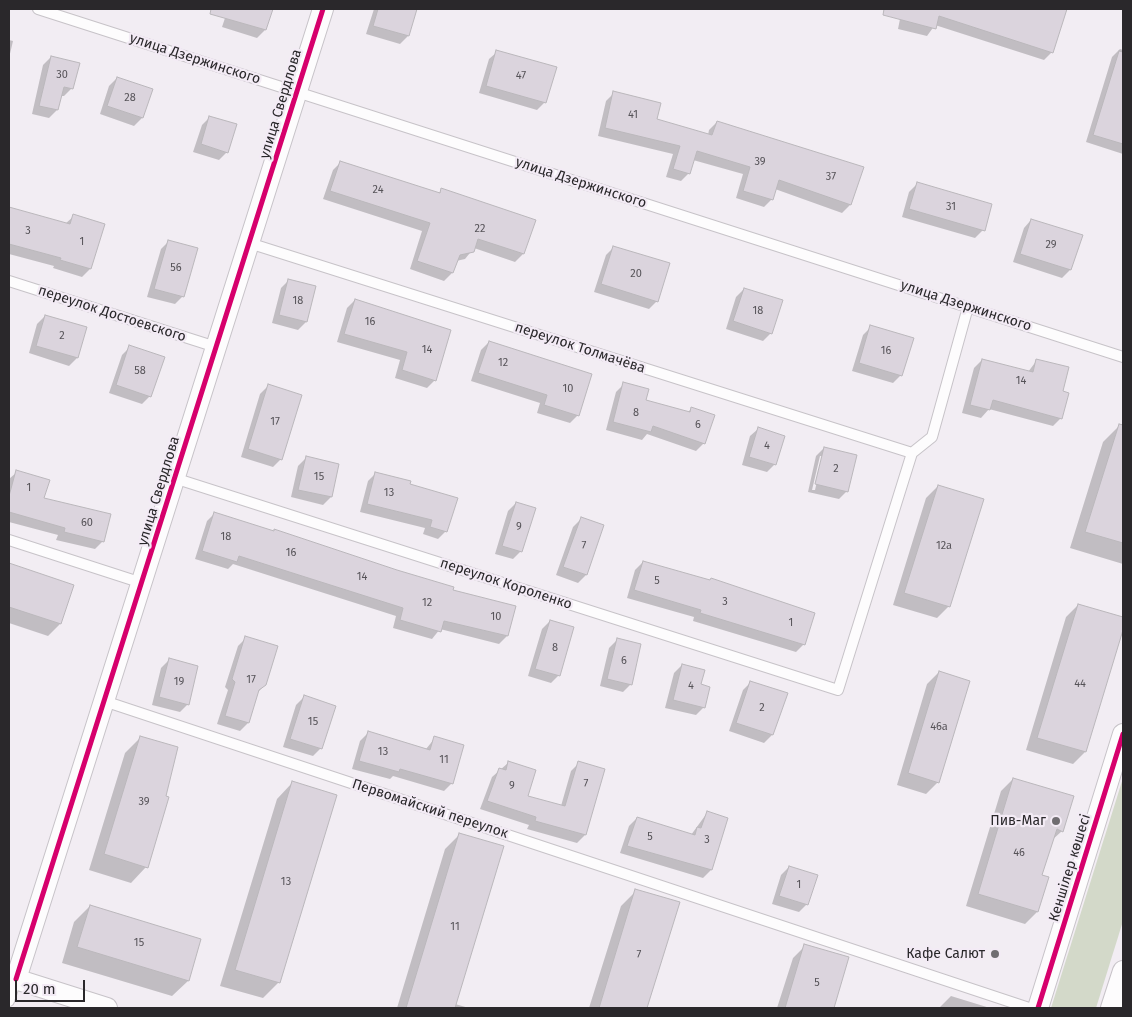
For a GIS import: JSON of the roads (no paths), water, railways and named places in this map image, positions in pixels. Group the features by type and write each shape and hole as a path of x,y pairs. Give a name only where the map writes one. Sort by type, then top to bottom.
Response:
{"street":[{"name":"улица Свердлова","path":"12,978 142,583 322,9"},
{"name":"Кеншілер көшесі","path":"1038,1008 1123,734"},
{"path":"1111,1008 1123,970"},
{"path":"12,978 107,1008"}],"lane":[{"name":"улица Дзержинского","path":"38,9 1123,357"},
{"name":"переулок Толмачёва","path":"249,243 912,453"},
{"name":"переулок Достоевского","path":"9,281 216,347"},
{"path":"912,453 932,437 968,307"},
{"name":"переулок Короленко","path":"174,478 838,690 912,453"},
{"path":"9,540 142,583"},
{"name":"Первомайский переулок","path":"104,701 757,916 1029,1008"},
{"name":"улица Свердлова","path":"9,1001 12,978"}],"place":[{"name":"Пив-Маг","path":"1056,821"},
{"name":"Кафе Салют","path":"995,954"}]}
